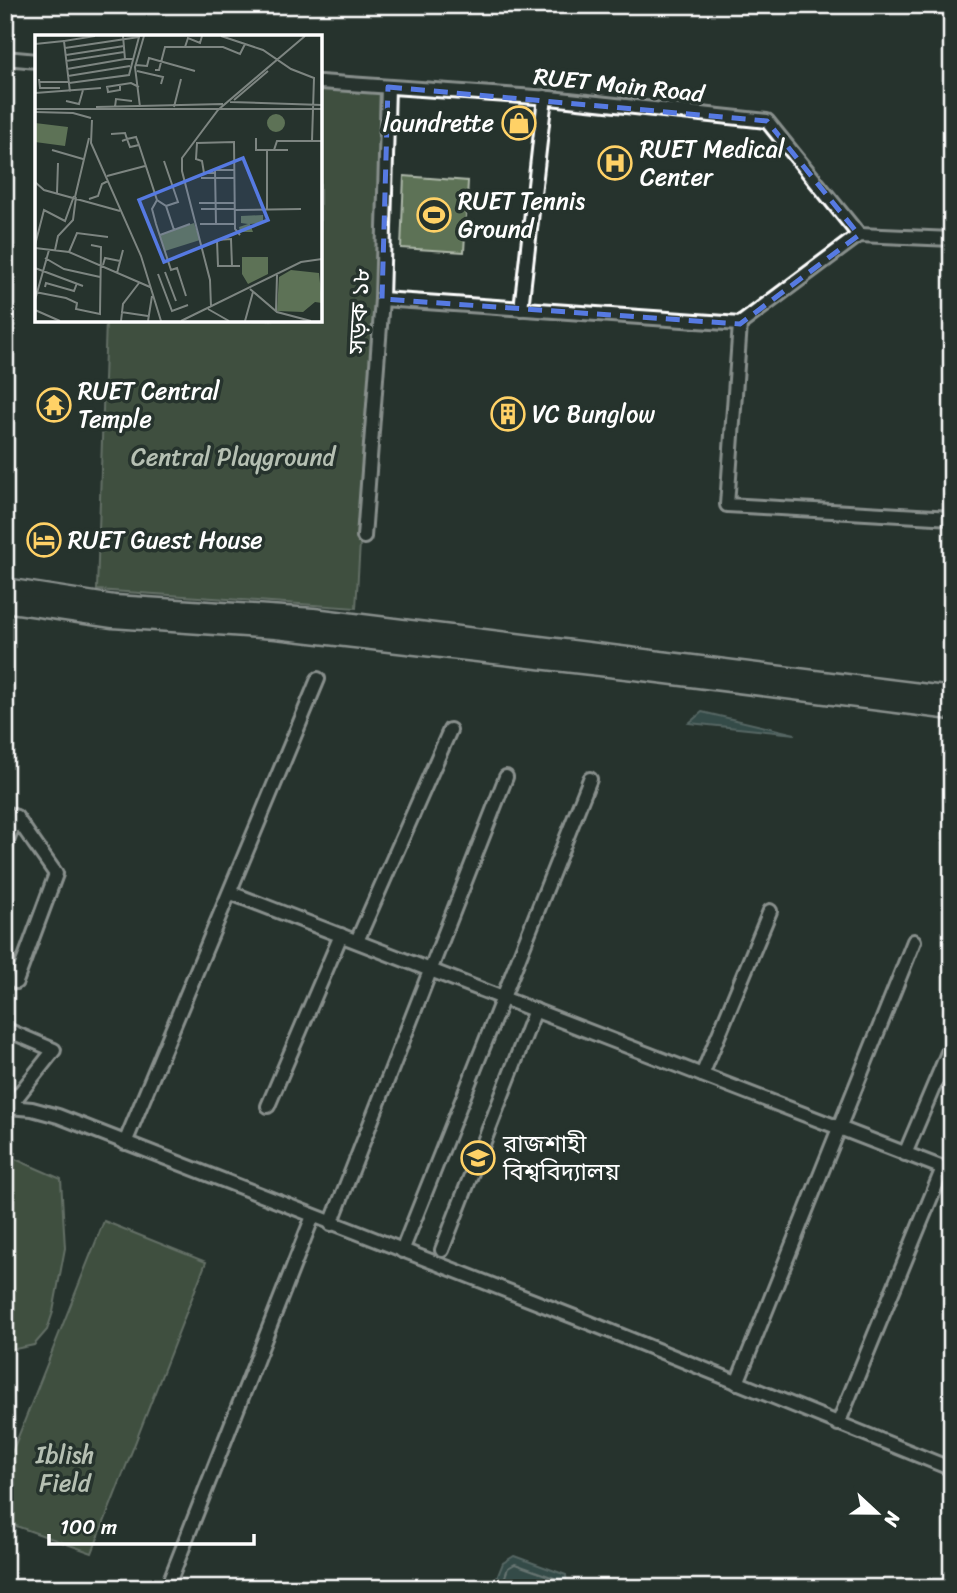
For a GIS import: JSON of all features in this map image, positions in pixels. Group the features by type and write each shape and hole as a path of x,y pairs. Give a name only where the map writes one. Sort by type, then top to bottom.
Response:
{"main road":[{"path":"5,588 114,605 313,618 952,697"},
{"path":"5,602 113,618 276,629 952,710"}],"street":[{"path":"5,58 35,61"},
{"name":"RUET Main Road","path":"322,82 545,97 767,121 859,235"},
{"name":"সড়ক ১৮","path":"364,537 382,299 387,87"},
{"path":"521,309 545,97"},
{"path":"382,299 740,324 859,235 952,239"},
{"path":"740,324 727,505 952,518"},
{"path":"125,1143 318,679"},
{"path":"357,942 450,730"},
{"path":"331,1224 506,777"},
{"path":"402,1251 590,779"},
{"path":"5,846 11,815"},
{"path":"11,815 56,874 16,982"},
{"path":"231,893 943,1168 838,1424"},
{"path":"702,1075 770,911"},
{"path":"268,1106 341,935"},
{"path":"737,1383 914,941"},
{"path":"442,1250 535,1010"},
{"path":"5,1029 54,1050 7,1108"},
{"path":"905,1154 952,1043"},
{"path":"7,1108 32,1109 58,1116 590,1323 952,1469"},
{"path":"167,1588 313,1216"}],"highlighted area":[{"path":"388,87 767,121 859,235 740,324 382,299"}],"green space":[{"name":"Central Playground","path":"322,82 388,87 356,608 97,590 106,322 322,322"},
{"name":"RUET Tennis Ground","path":"404,176 468,181 464,252 401,248"},
{"path":"5,1158 13,1158 61,1179 65,1248 47,1330 34,1345 10,1350 5,1364"},
{"name":"Iblish Field","path":"104,1221 206,1262 92,1553 5,1522 5,1470"}],"water":[{"path":"702,712 795,734 689,723"},
{"path":"514,1556 566,1575 567,1588 493,1588 503,1563"}],"place":[{"name":"laundrette","path":"519,123"},
{"name":"RUET Medical Center","path":"615,163"},
{"name":"RUET Tennis Ground","path":"434,215"},
{"name":"RUET Central Temple","path":"54,405"},
{"name":"VC Bunglow","path":"508,414"},
{"name":"RUET Guest House","path":"44,540"},
{"name":"রাজশাহী বিশ্ববিদ্যালয়","path":"478,1158"}]}
